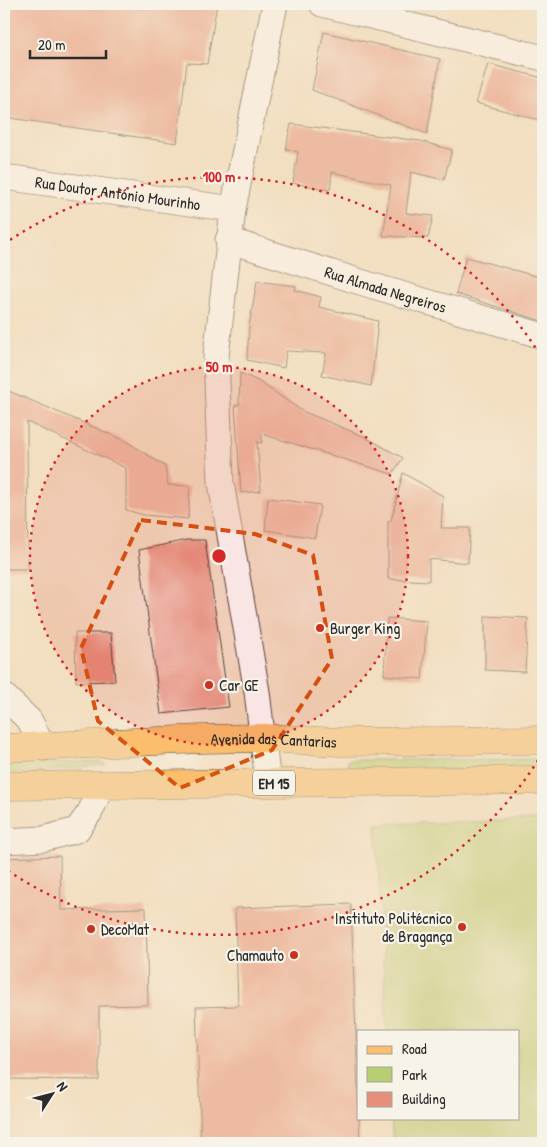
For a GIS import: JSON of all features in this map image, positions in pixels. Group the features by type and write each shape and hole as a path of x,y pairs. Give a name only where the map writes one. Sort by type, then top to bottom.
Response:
{"main road":[{"name":"Avenida das Cantarias","path":"4,748 44,748 264,738 339,742 543,740"},
{"name":"EM 15","path":"4,786 543,780"}],"street":[{"path":"268,783 264,738 221,483 216,356 233,209 275,4"},
{"path":"322,4 543,58"},
{"name":"Rua Doutor António Mourinho","path":"4,177 233,209"},
{"name":"Rua Almada Negreiros","path":"228,240 370,285 543,336"},
{"path":"4,696 30,721 44,748"},
{"path":"4,841 43,839 77,830 90,812 102,785"}],"highlighted area":[{"path":"141,520 255,534 313,555 332,659 272,750 180,788 98,721 81,648"}],"green space":[{"path":"543,759 543,770 348,771 348,760"},
{"path":"104,762 105,765 29,773 4,773 4,763"},
{"name":"Instituto Politécnico de Bragança","path":"543,820 543,1143 393,1143 391,1120 520,1120 520,1030 387,1030 376,824"}],"building":[{"path":"4,4 217,4 207,64 187,63 177,143 4,117"},
{"path":"324,32 440,59 427,134 312,90"},
{"path":"488,64 543,78 543,121 476,103"},
{"path":"291,124 420,141 452,150 444,180 411,172 406,213 433,216 428,238 383,236 391,185 332,172 330,190 293,183 298,152 286,149"},
{"path":"466,257 543,278 543,321 456,294"},
{"path":"257,281 296,286 295,290 321,297 319,307 378,321 371,386 322,375 326,353 286,351 284,368 247,360 249,327"},
{"path":"240,373 258,381 302,411 365,437 403,458 392,474 262,434 262,443 257,442 261,491 241,493 235,405 239,405"},
{"path":"4,389 126,441 165,466 168,485 190,486 188,519 144,515 126,510 126,468 27,422 28,569 4,569"},
{"path":"403,473 443,496 441,528 470,528 468,563 429,559 429,581 388,579 388,521 391,521"},
{"path":"268,498 320,505 315,538 265,530"},
{"path":"187,540 205,540 229,707 161,714 139,550"},
{"path":"485,616 528,618 525,672 485,670"},
{"path":"387,618 427,621 422,679 384,675"},
{"path":"75,633 111,633 115,681 76,682"},
{"path":"60,856 61,910 146,908 148,1005 99,1006 99,1080 4,1079 4,858"},
{"path":"351,904 357,1063 357,1120 359,1120 360,1143 201,1143 196,1007 238,1006 235,908"}],"place":[{"name":"Burger King","path":"320,628"},
{"name":"Car GE","path":"209,685"},
{"name":"Instituto Politécnico de Bragança","path":"462,927"},
{"name":"DecoMat","path":"91,929"},
{"name":"Chamauto","path":"294,955"}]}
